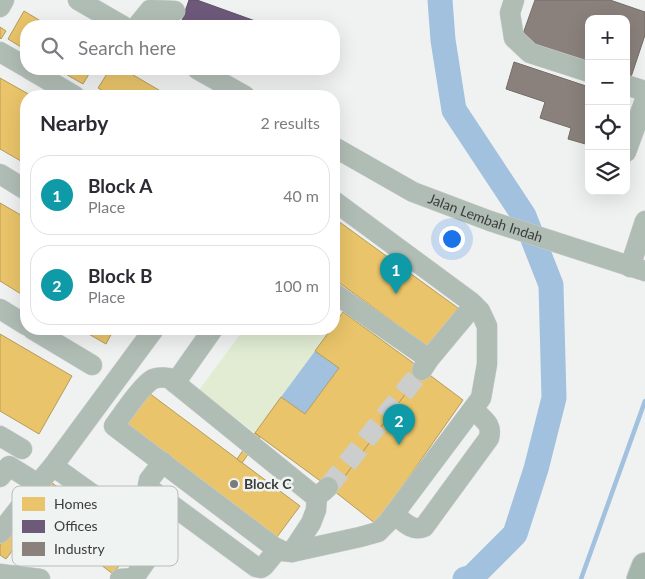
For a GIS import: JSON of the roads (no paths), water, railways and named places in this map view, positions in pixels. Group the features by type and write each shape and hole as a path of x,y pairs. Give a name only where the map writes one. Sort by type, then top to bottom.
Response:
{"main road":[{"path":"640,579 645,566"}],"street":[{"path":"0,7 4,0"},
{"path":"78,0 113,20"},
{"path":"514,0 510,13 514,38 530,53 585,71"},
{"path":"142,20 150,10 175,11"},
{"path":"0,52 20,63"},
{"path":"40,75 65,90"},
{"path":"208,75 234,90"},
{"path":"627,150 645,100 630,87"},
{"name":"Jalan Lembah Indah","path":"340,150 412,192 490,221 637,269"},
{"path":"0,174 20,186"},
{"path":"178,510 256,567 260,568 285,550 310,523 322,491 312,494 168,378 161,377 152,380 145,386 114,426 285,550 378,532 388,522 481,398 487,364 487,326 480,311 340,205"},
{"path":"637,269 645,221"},
{"path":"340,298 425,364 474,305"},
{"path":"0,309 20,321"},
{"path":"42,335 92,365"},
{"path":"0,477 9,466 38,484 150,335"},
{"path":"174,383 209,335"},
{"path":"394,514 412,528 419,529 424,526 489,438 491,430 489,425 473,409"},
{"path":"0,436 22,449"},
{"path":"59,458 93,486"},
{"path":"148,486 149,480 163,462"},
{"path":"0,533 12,518"},
{"path":"120,579 134,578 143,566"},
{"path":"0,574 40,579"}],"water":[{"path":"315,351 339,368 305,414 281,397"}],"waterway":[{"path":"440,0 443,40 454,110 524,216 551,285 554,398 536,469 515,534 472,577 465,579"},
{"path":"581,579 645,401"}],"tunnel":[{"path":"328,487 422,370"}],"place":[{"name":"Block A","path":"396,294"},
{"name":"Block B","path":"399,445"},
{"name":"Block C","path":"234,484"}]}
